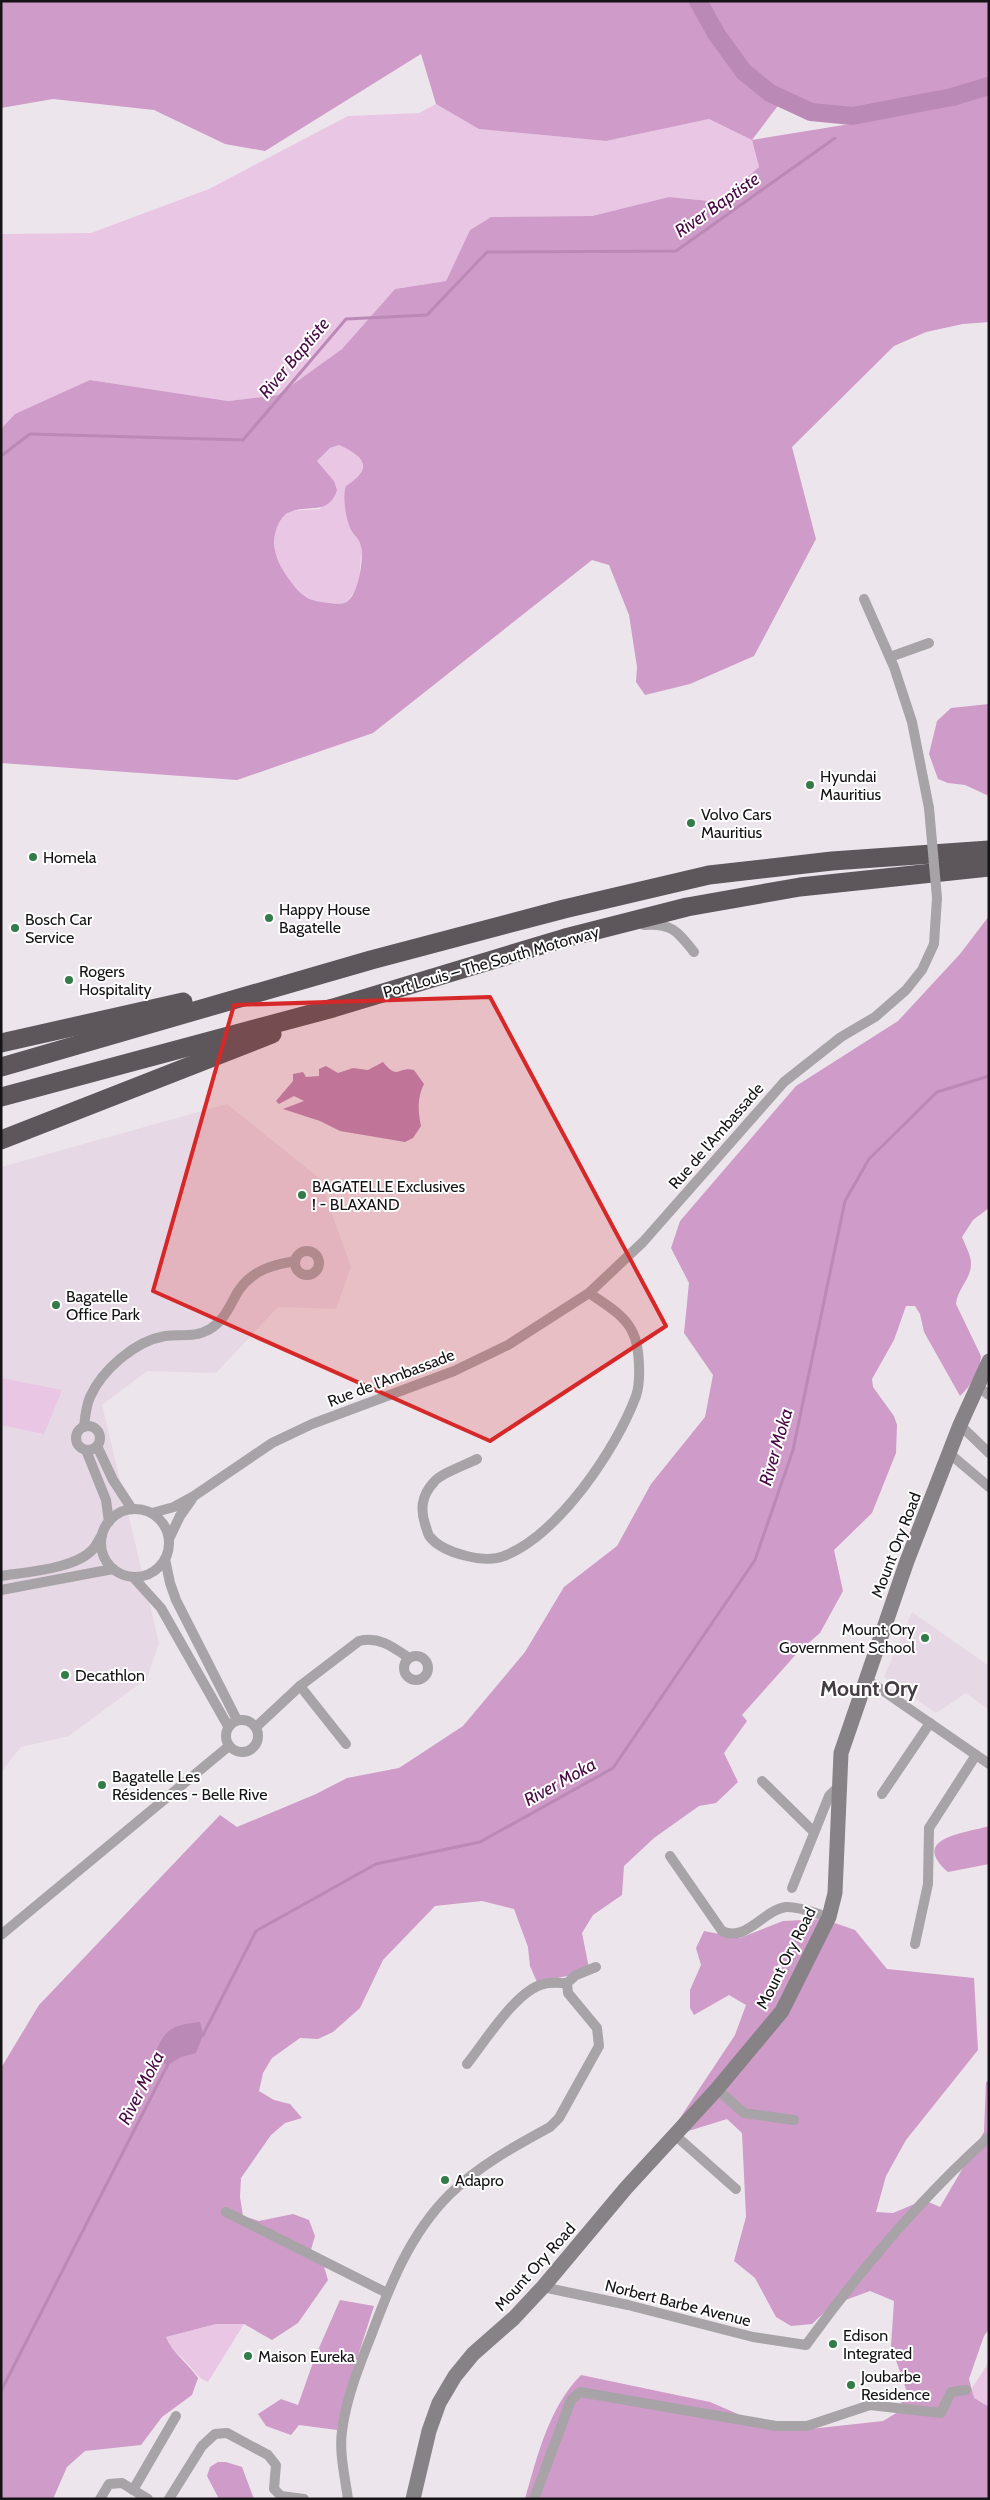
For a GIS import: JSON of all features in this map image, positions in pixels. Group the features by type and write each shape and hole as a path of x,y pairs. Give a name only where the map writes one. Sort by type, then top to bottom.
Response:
{"highway":[{"path":"832,861 874,850 989,838"},
{"name":"Port Louis – The South Motorway","path":"1,1067 371,960 564,909 709,875 832,861 989,850"},
{"name":"Port Louis – The South Motorway","path":"1,1097 333,1008 565,938 688,907 800,887 845,884 989,867"},
{"path":"845,884 989,879"},
{"path":"1,1043 371,960"},
{"path":"1,1140 297,1025 333,1008"}],"main road":[{"name":"Mount Ory Road","path":"413,2499 429,2431 439,2403 455,2376 473,2354 514,2318 543,2287 626,2188 717,2089 782,2011 829,1917 836,1894 838,1787 841,1753 907,1562 960,1425 983,1390 989,1361"}],"street":[{"name":"Rue de l'Ambassade","path":"194,1496 272,1443 312,1424 463,1366 508,1345 589,1293 643,1242 784,1082 841,1037 875,1017 906,990 922,970 934,944 937,898 929,808 912,722 890,657 864,599"},
{"path":"890,657 929,643"},
{"path":"565,938 633,926 662,924 678,932 694,952"},
{"path":"84,1427 89,1398 101,1378 117,1360 144,1344 164,1336 192,1336 210,1329 231,1307 238,1291 251,1276 271,1265 295,1260"},
{"path":"477,1459 435,1480 422,1498 422,1514 429,1537 445,1548 463,1556 503,1557 532,1540 552,1524 578,1496 616,1438 636,1395 639,1362 633,1333 619,1315 589,1293"},
{"path":"960,1425 989,1453"},
{"path":"84,1427 92,1427 98,1432 100,1439 97,1446 86,1450 79,1447 76,1440 78,1432 84,1427"},
{"path":"97,1446 113,1480 132,1509"},
{"path":"86,1450 106,1500 109,1522"},
{"path":"950,1454 989,1487"},
{"path":"1,1576 53,1567 82,1558 94,1549 109,1522 117,1514 132,1509 152,1513 174,1507 194,1496"},
{"path":"194,1496 180,1516 169,1538 165,1559 176,1600 233,1723"},
{"path":"152,1513 166,1528 169,1538"},
{"path":"104,1532 103,1553 114,1569"},
{"path":"133,1576 152,1572 165,1559"},
{"path":"1,1590 114,1569 133,1576 161,1608 233,1723"},
{"path":"256,1727 300,1686 359,1641 368,1638 383,1641 409,1658"},
{"path":"866,1679 989,1764"},
{"path":"300,1686 346,1744"},
{"path":"248,1720 256,1727 258,1738 254,1748 238,1752 229,1746 226,1736 233,1723 248,1720"},
{"path":"882,1794 930,1723"},
{"path":"1,1935 229,1746"},
{"path":"915,1944 928,1884 929,1828 976,1755"},
{"path":"762,1781 814,1832"},
{"path":"792,1888 828,1796 838,1787"},
{"path":"670,1856 722,1931 729,1935 743,1931 787,1907 829,1917"},
{"path":"467,2064 529,1990 543,1984 567,1983 576,1975 596,1967"},
{"path":"348,2499 341,2453 342,2431 361,2361 397,2268 429,2216 449,2194 472,2174 550,2127 559,2118 599,2046 597,2028 568,1993 567,1983"},
{"path":"717,2089 744,2113 794,2120"},
{"path":"675,2135 736,2189"},
{"name":"Norbert Barbe Avenue","path":"543,2287 628,2304 753,2337 806,2345 871,2262 958,2165 989,2137"},
{"path":"226,2212 387,2293"},
{"path":"534,2499 572,2400 580,2392 776,2426 806,2426 870,2405 941,2413 951,2392 966,2390"},
{"path":"134,2490 176,2416"},
{"path":"169,2499 202,2446 215,2434 227,2433 268,2455 276,2465 274,2489 281,2496 304,2499"},
{"path":"100,2499 109,2484 122,2483 148,2499"}],"highlighted area":[{"path":"490,997 666,1326 490,1441 153,1291 234,1005"}],"shaded area":[{"path":"1,1 989,1 989,322 963,324 926,332 894,346 792,447 816,539 754,656 690,684 645,695 636,682 637,667 629,615 609,565 592,560 373,733 237,780 1,763 1,429 15,414 90,380 228,401 278,395 342,349 395,289 446,281 470,230 491,217 592,216 669,197 720,202 759,167 752,140 709,119 606,141 479,129 436,104 421,54 265,151 225,144 154,110 53,99 1,108","holes":["780,103 806,115 850,124 752,140","339,445 355,454 363,463 360,474 346,486 344,496 348,520 351,530 360,543 362,556 358,582 352,596 345,603 335,604 312,600 297,590 278,561 274,538 279,523 286,514 297,510 323,506 333,498 337,490 334,481 317,461 330,448"]},
{"path":"436,104 480,129 606,141 709,119 752,140 759,167 720,202 669,197 592,216 491,217 470,230 446,281 395,289 342,349 278,395 228,401 90,380 1,429 1,234 91,233 209,189 348,116 419,113"},
{"path":"339,445 355,454 363,463 360,474 346,486 351,529 361,544 359,584 348,601 340,604 314,601 298,592 282,570 275,552 274,533 283,516 290,511 320,509 334,481 317,461 330,448"},
{"path":"989,704 989,796 965,785 948,783 938,779 929,754 937,721 951,708"},
{"path":"989,916 989,1208 973,1220 962,1237 970,1257 971,1268 956,1304 981,1356 979,1367 971,1383 960,1396 924,1332 920,1314 915,1306 906,1306 894,1340 872,1379 873,1387 894,1416 897,1425 896,1453 872,1513 834,1550 843,1591 820,1633 799,1651 742,1715 747,1721 724,1753 738,1782 716,1803 699,1806 654,1838 624,1866 622,1895 593,1915 582,1933 589,1968 572,1975 537,1982 530,1966 528,1947 514,1909 482,1901 435,1906 383,1960 360,2008 333,2032 318,2039 300,2038 272,2058 263,2073 259,2091 274,2100 290,2104 302,2118 285,2123 271,2135 241,2178 240,2197 243,2216 259,2221 293,2214 309,2220 315,2236 310,2253 323,2263 328,2280 298,2323 272,2340 244,2324 216,2324 166,2337 198,2378 192,2395 162,2417 141,2445 85,2451 67,2467 53,2499 1,2499 1,2068 39,2005 220,1815 237,1827 316,1794 347,1778 399,1768 463,1726 525,1652 564,1587 617,1546 651,1484 705,1417 713,1375 684,1333 689,1283 671,1248 680,1221 796,1086 898,1021 960,954"},
{"path":"383,1062 395,1072 409,1069 414,1070 424,1084 420,1094 419,1105 421,1126 413,1138 405,1142 340,1131 320,1121 283,1109 304,1101 294,1096 279,1104 276,1101 293,1081 293,1074 303,1072 306,1077 319,1076 319,1069 326,1066 338,1073 353,1068 368,1070"},
{"path":"227,1104 319,1178 351,1267 336,1309 278,1307 216,1373 147,1371 102,1405 159,1643 147,1678 69,1736 21,1747 1,1772 1,1167"},
{"path":"1,1378 62,1390 44,1434 1,1425"},
{"name":"Mount Ory Government School","path":"912,1612 989,1666 989,1710 966,1693 936,1713 884,1677"},
{"path":"989,1826 989,1864 948,1872 938,1861 935,1852 937,1845 944,1839"},
{"path":"823,1919 855,1930 887,1969 974,1978 978,2050 906,2140 886,2176 876,2212 893,2213 924,2200 940,2207 984,2132 986,2082 989,2081 989,2329 984,2336 969,2379 974,2398 989,2407 989,2499 525,2499 552,2417 560,2402 581,2375 710,2402 775,2430 801,2430 883,2421 898,2412 906,2389 891,2346 894,2301 870,2291 832,2305 812,2324 791,2326 776,2317 755,2278 734,2261 746,2217 742,2133 727,2119 679,2134 674,2127 735,2035 746,2005 729,1995 694,2015 690,2008 690,1990 701,1965 696,1948 704,1931 740,1938 783,1921"},
{"path":"200,2022 203,2035 196,2053 181,2057 168,2065 153,2058 161,2041 169,2031 175,2027"},
{"path":"340,2300 374,2306 337,2430 299,2425 291,2435 266,2426 258,2414 281,2399 298,2405 315,2357"},
{"path":"216,2324 244,2324 208,2382 199,2377 171,2346 166,2337"},
{"path":"989,2362 989,2411 966,2397"},
{"path":"218,2462 226,2462 242,2467 254,2499 219,2499 207,2476 210,2467"}],"waterway":[{"path":"698,1 717,35 744,72 770,93 811,112 852,116 952,97 989,86"},
{"name":"River Baptiste","path":"1,456 30,434 243,440 346,319 427,315 487,252 676,251 835,138"},
{"name":"River Moka","path":"200,2037 203,2035 256,1931 376,1864 480,1842 613,1768 755,1560 793,1450 845,1201 869,1159 937,1092 989,1076"},
{"name":"River Moka","path":"1,2391 169,2062"}],"place":[{"name":"Hyundai Mauritius","path":"810,785"},
{"name":"Volvo Cars Mauritius","path":"691,823"},
{"name":"Homela","path":"33,857"},
{"name":"Happy House Bagatelle","path":"269,918"},
{"name":"Bosch Car Service","path":"15,928"},
{"name":"Rogers Hospitality","path":"69,980"},
{"name":"BAGATELLE Exclusives ! - BLAXAND","path":"302,1195"},
{"name":"Bagatelle Office Park","path":"56,1305"},
{"name":"Mount Ory Government School","path":"925,1638"},
{"name":"Decathlon","path":"65,1675"},
{"name":"Bagatelle Les Résidences - Belle Rive","path":"102,1785"},
{"name":"Adapro","path":"445,2180"},
{"name":"Edison Integrated","path":"833,2344"},
{"name":"Maison Eureka","path":"248,2356"},
{"name":"Joubarbe Residence","path":"851,2385"}],"district":[{"name":"Mount Ory","path":"869,1688"}]}
